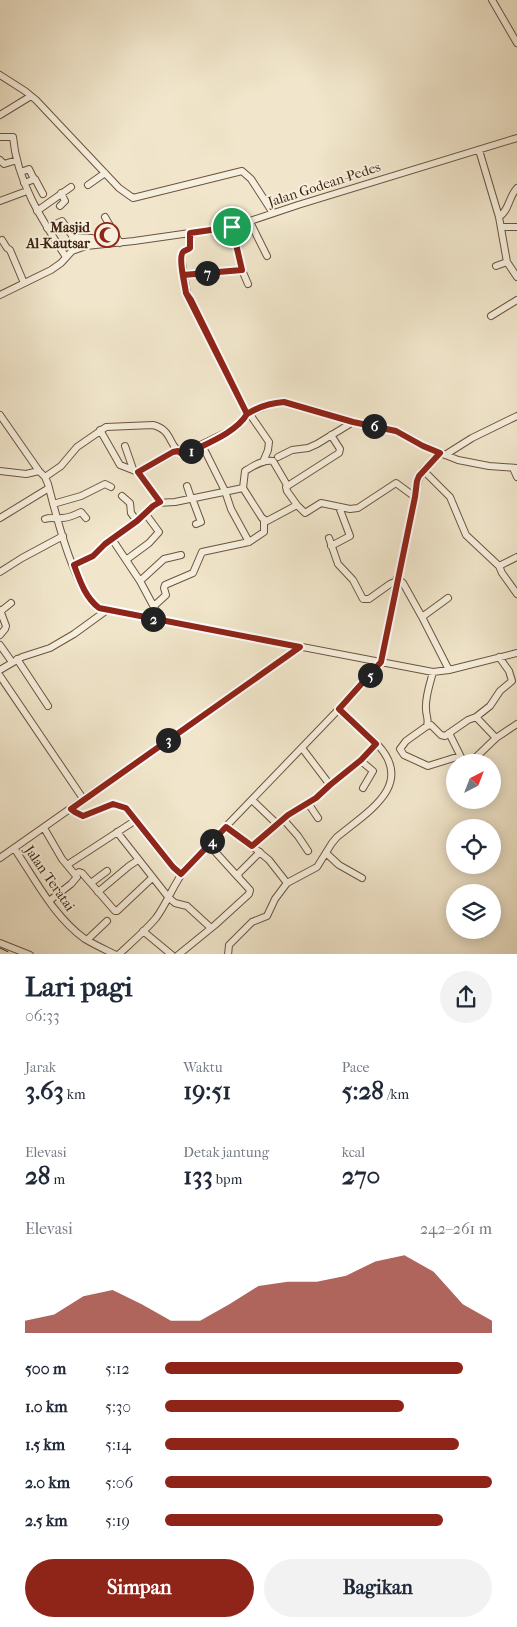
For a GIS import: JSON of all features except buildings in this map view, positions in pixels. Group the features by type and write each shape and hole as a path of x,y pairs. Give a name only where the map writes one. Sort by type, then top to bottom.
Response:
{"street":[{"path":"492,0 517,43"},
{"path":"0,75 31,96 119,188 133,198 242,171 251,179 273,213"},
{"path":"0,115 31,96"},
{"path":"0,137 15,137 17,160 24,184 47,228 66,257"},
{"name":"Jalan Godean-Pedes","path":"0,295 54,268 72,251 79,248 232,227 517,138"},
{"path":"480,150 499,217 507,262 516,274"},
{"path":"0,160 4,164 17,160"},
{"path":"21,172 29,169 43,194"},
{"path":"88,184 105,173"},
{"path":"24,184 34,179"},
{"path":"37,210 71,187"},
{"path":"0,201 27,191"},
{"path":"499,217 516,191"},
{"path":"60,206 65,201 61,193"},
{"path":"105,217 120,243"},
{"path":"47,228 62,221 73,237 92,238 95,245"},
{"path":"250,222 267,256"},
{"path":"232,227 242,270 248,284"},
{"path":"501,228 517,227"},
{"path":"190,233 190,248 183,252 181,256 186,293 248,413 269,442 263,462"},
{"path":"2,240 6,248 10,250 24,283"},
{"path":"496,266 507,262"},
{"path":"183,275 242,270"},
{"path":"491,316 517,300"},
{"path":"45,477 61,466 77,447 100,430 112,426 160,426 166,431 178,451 186,454 239,425 248,413 274,403 284,402 353,422 396,431 423,446 458,460 489,466 515,468 517,477"},
{"path":"0,415 45,477 63,536 83,589 99,608 432,672 449,670 517,653"},
{"path":"381,662 417,481 423,470 443,454 517,416"},
{"path":"278,457 292,450 308,448 353,422"},
{"path":"100,430 120,465 124,468 136,471 178,451"},
{"path":"287,485 339,453 340,449 331,435"},
{"path":"202,445 225,492 231,509 249,542"},
{"path":"125,446 136,471 160,502"},
{"path":"154,606 166,595 165,585 193,573 202,552 249,542 264,532 264,520 243,488 245,470 263,462 273,461 287,485 287,491 305,514 322,503 350,509 358,508 396,484 415,497"},
{"path":"423,470 450,497 466,535 499,566 517,594"},
{"path":"0,472 26,474 39,471"},
{"path":"53,504 81,496 105,484 111,488"},
{"path":"187,486 201,522 196,524"},
{"path":"0,518 49,488"},
{"path":"74,565 93,556 160,502 175,502 243,488"},
{"path":"122,496 130,503 131,513 137,521"},
{"path":"264,520 278,516 297,505"},
{"path":"331,546 350,535 338,507"},
{"path":"45,519 50,517 70,517 81,512 86,518"},
{"path":"126,560 159,532 145,513"},
{"path":"0,572 63,536"},
{"path":"329,538 338,564 353,580 365,600 397,579"},
{"path":"112,539 140,580 164,621"},
{"path":"140,580 164,559 181,555"},
{"path":"499,566 517,557"},
{"path":"397,579 402,583 422,617 449,670"},
{"path":"422,617 448,598"},
{"path":"0,635 6,626 0,610 11,603"},
{"path":"0,670 14,660 30,653 50,648 74,634 107,610"},
{"path":"0,645 14,660 48,706"},
{"path":"0,858 300,647"},
{"path":"427,726 432,726 442,736 445,736 490,706 500,691 512,681 509,671 499,657"},
{"name":"Jalan Teratai","path":"14,848 49,901 67,923 87,940 117,954 155,919 169,898 181,874 339,709 381,662"},
{"path":"432,672 427,695 426,710 429,720 427,726 401,747 400,751 404,755 428,766 446,760"},
{"path":"0,676 84,800"},
{"path":"228,954 229,945 252,922 267,916 287,883 317,866 337,837 378,803 388,790 392,770 385,754 339,709"},
{"path":"476,717 496,738"},
{"path":"479,754 496,738 517,724"},
{"path":"449,733 459,754"},
{"path":"252,846 299,807 308,803 361,760 376,744"},
{"path":"302,748 330,785"},
{"path":"361,760 372,771 370,778 362,788"},
{"path":"252,800 298,836 308,851"},
{"path":"308,803 318,818"},
{"path":"71,809 83,816 113,804 126,808 173,867 181,874"},
{"path":"67,865 136,820"},
{"path":"226,827 269,860 287,883"},
{"path":"44,828 54,848 77,877 75,881 49,901"},
{"path":"117,832 169,898 175,903 190,908 211,928"},
{"path":"178,954 211,928 251,892 209,845"},
{"path":"239,878 238,874 240,871 260,852"},
{"path":"326,853 339,865 362,878"},
{"path":"98,892 138,860"},
{"path":"91,883 107,871"},
{"path":"76,874 81,872 113,910 116,911 152,878"},
{"path":"87,940 107,921"},
{"path":"143,931 172,954"},
{"path":"0,943 30,954"}],"railway":[{"path":"0,948 13,954"}],"place":[{"name":"Masjid Al-Kautsar","path":"107,235"}],"route":[{"path":"232,227 190,233 190,248 183,252 181,256 183,275 186,293 247,414 239,425 186,454 180,454 178,451 173,452 138,472 160,502 105,544 93,556 74,565 83,589 99,608 300,647 71,809 83,816 113,804 126,808 173,867 181,874 226,827 252,846 288,815 316,798 361,760 376,744 339,709 381,662 417,481 423,470 440,453 388,428 353,422 292,403 274,403 247,414 191,300 186,293 183,275 242,270 232,227"}]}
